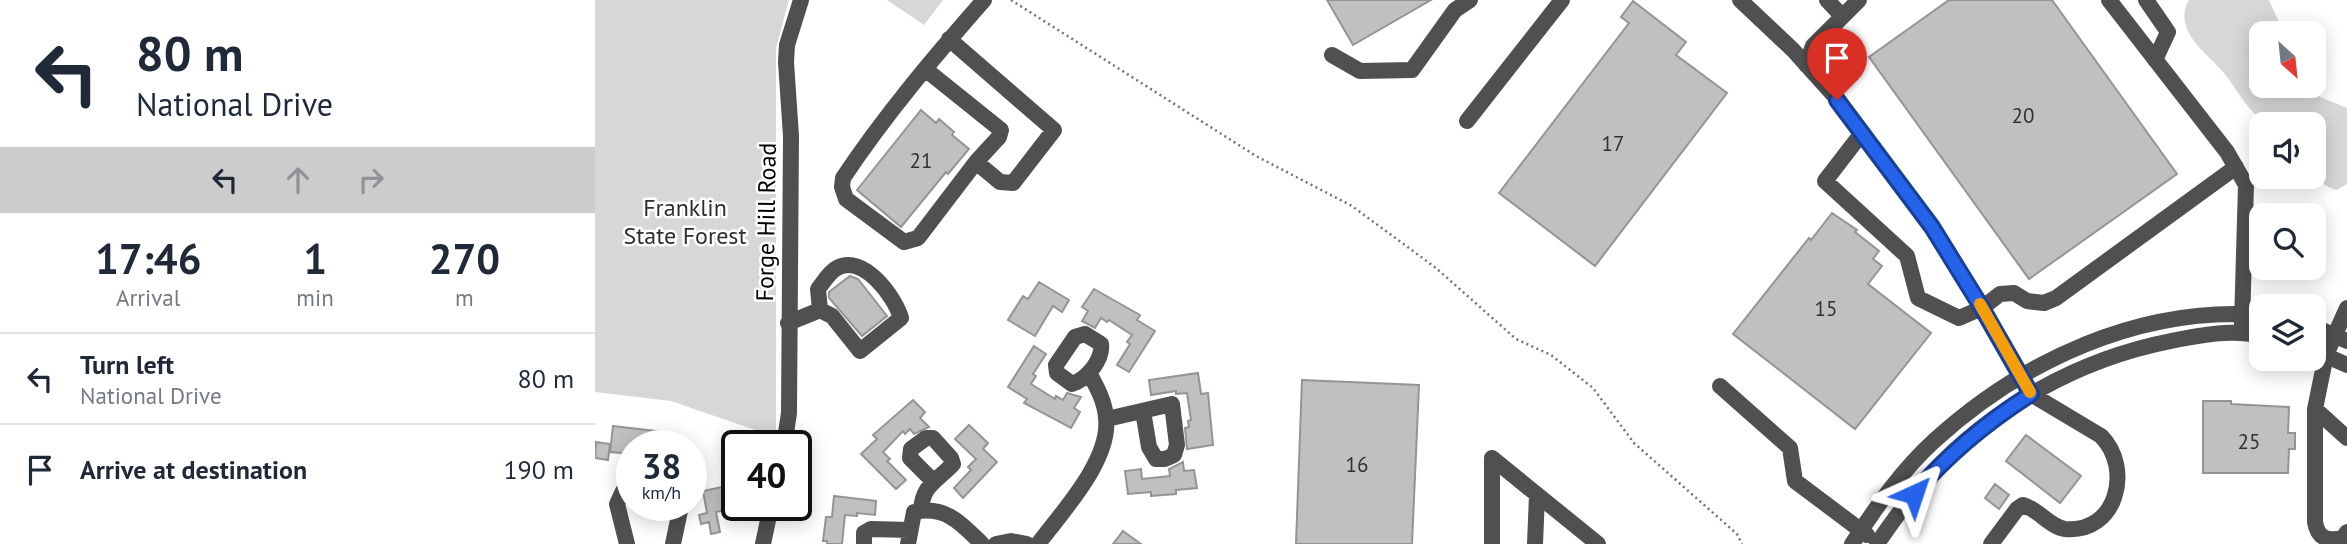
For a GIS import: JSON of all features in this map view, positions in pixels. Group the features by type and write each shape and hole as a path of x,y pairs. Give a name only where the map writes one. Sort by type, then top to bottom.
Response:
{"street":[{"name":"Forge Hill Road","path":"786,430 789,413 791,136 786,62 787,45 801,0"},
{"path":"925,69 1001,131 918,238 904,242 846,199 842,187 843,178 908,86 984,0"},
{"path":"1332,55 1360,71 1412,70 1455,10 1470,0"},
{"path":"1467,121 1562,0"},
{"path":"1740,0 1806,65 1837,100 1932,227 2031,394 2109,443 2119,473 2119,485 2109,508 2092,523 2063,529 2023,505 2017,509 1991,544"},
{"path":"1827,0 1842,16"},
{"path":"1806,65 1813,46 1859,0"},
{"path":"2109,0 2227,152 2246,185 2241,334"},
{"path":"2146,0 2168,32 2155,60"},
{"path":"950,39 1054,130 1013,183 1000,182 976,162"},
{"path":"1862,133 1825,181 1907,256 1918,298 1959,318 1982,308 2000,294 2014,293 2027,301 2044,303 2056,298 2236,167"},
{"path":"788,323 820,310 832,316 860,351 901,318 897,305 881,284 858,267 847,265 837,268 818,289 820,310"},
{"path":"2326,349 2341,338 2347,308"},
{"path":"1856,537 1902,475 1935,440 2021,377 2106,334 2201,314 2249,314"},
{"path":"1720,386 1790,448 1795,481 1856,537 1877,544 1929,477 1961,445 1997,416 2031,394 2077,370 2141,347 2211,333 2249,335"},
{"path":"2326,356 2347,365"},
{"path":"2318,371 2315,409 2317,532 2331,540 2343,538 2347,532"},
{"path":"1038,544 1085,481 1101,449 1107,419 1100,392 1089,373"},
{"path":"2315,409 2347,438"},
{"path":"1107,419 1143,411"},
{"path":"1492,544 1492,458 1598,544"},
{"path":"921,511 921,497 933,481"},
{"path":"1535,544 1537,495"},
{"path":"864,544 864,533 871,529 909,537 914,512 921,511 947,514 958,520 982,544"},
{"path":"622,521 628,544"},
{"path":"673,544 678,521"},
{"path":"763,544 768,521"},
{"path":"996,544 1011,541 1027,544"}],"path":[{"path":"1011,0 1256,156 1352,206 1436,268 1516,340 1551,355 1593,388 1634,443 1737,534 1742,544"}],"green space":[{"name":"Franklin State Forest","path":"595,0 789,0 776,48 776,430 756,430 671,401 595,392"},
{"path":"887,0 943,0 924,25"},
{"path":"2189,0 2269,0 2279,21 2249,21 2249,98 2322,98 2347,108 2347,184 2337,190 2326,186 2326,112 2253,112 2223,72 2191,37 2186,27"}],"building":[{"path":"1327,0 1431,0 1353,45"},
{"path":"1949,0 2052,0 2177,174 2029,279 1869,57"},
{"path":"1633,1 1686,42 1676,55 1727,93 1595,266 1499,193 1629,23 1621,17"},
{"path":"921,110 936,123 939,119 954,132 952,135 969,149 948,174 946,172 901,227 857,190"},
{"path":"1832,213 1857,230 1855,232 1879,251 1873,259 1882,266 1868,284 1931,333 1855,429 1733,334"},
{"path":"850,276 858,279 887,316 862,336 829,298 829,292"},
{"path":"1039,282 1069,300 1062,312 1053,306 1035,336 1008,320 1023,296 1028,299"},
{"path":"1094,289 1140,315 1137,320 1155,331 1129,372 1117,365 1130,344 1127,342 1132,335 1109,320 1107,322 1101,318 1095,328 1082,321 1088,311 1082,307"},
{"path":"1034,346 1046,354 1033,374 1036,376 1031,384 1055,399 1056,396 1063,400 1067,393 1081,397 1074,408 1080,412 1071,428 1024,403 1027,399 1008,387"},
{"path":"1198,373 1201,394 1208,393 1213,445 1187,449 1185,428 1189,427 1188,421 1191,420 1187,393 1176,394 1176,391 1151,395 1149,380"},
{"path":"1302,380 1419,385 1412,544 1296,544"},
{"path":"913,400 925,412 920,418 929,427 914,434 910,429 905,434 903,431 883,452 890,459 887,461 906,480 896,489 861,454 877,439 873,435"},
{"path":"2203,401 2289,407 2288,433 2295,433 2295,449 2289,449 2288,473 2203,473"},
{"path":"969,425 988,443 983,449 997,462 963,498 954,488 971,470 968,467 976,459 955,439"},
{"path":"613,426 647,430 616,430 616,453 610,452"},
{"path":"2026,435 2081,476 2060,503 2006,461"},
{"path":"596,442 610,444 608,460 595,458"},
{"path":"1183,462 1184,471 1194,470 1197,488 1176,490 1176,494 1128,494 1125,471 1141,469 1142,479 1170,476 1169,469"},
{"path":"1995,484 2009,495 1999,509 1985,498"},
{"path":"721,487 721,511 716,512 720,532 711,534 709,522 701,524 700,521 707,521 707,490"},
{"path":"834,496 876,501 875,515 845,515 842,544 827,544 827,541 823,541 826,517 832,517"},
{"path":"1123,531 1141,544 1113,544"}],"slow traffic":[{"path":"1980,304 2030,392"}],"route":[{"path":"1837,100 1932,227 2031,394 1997,416 1961,445 1914,494"}]}
